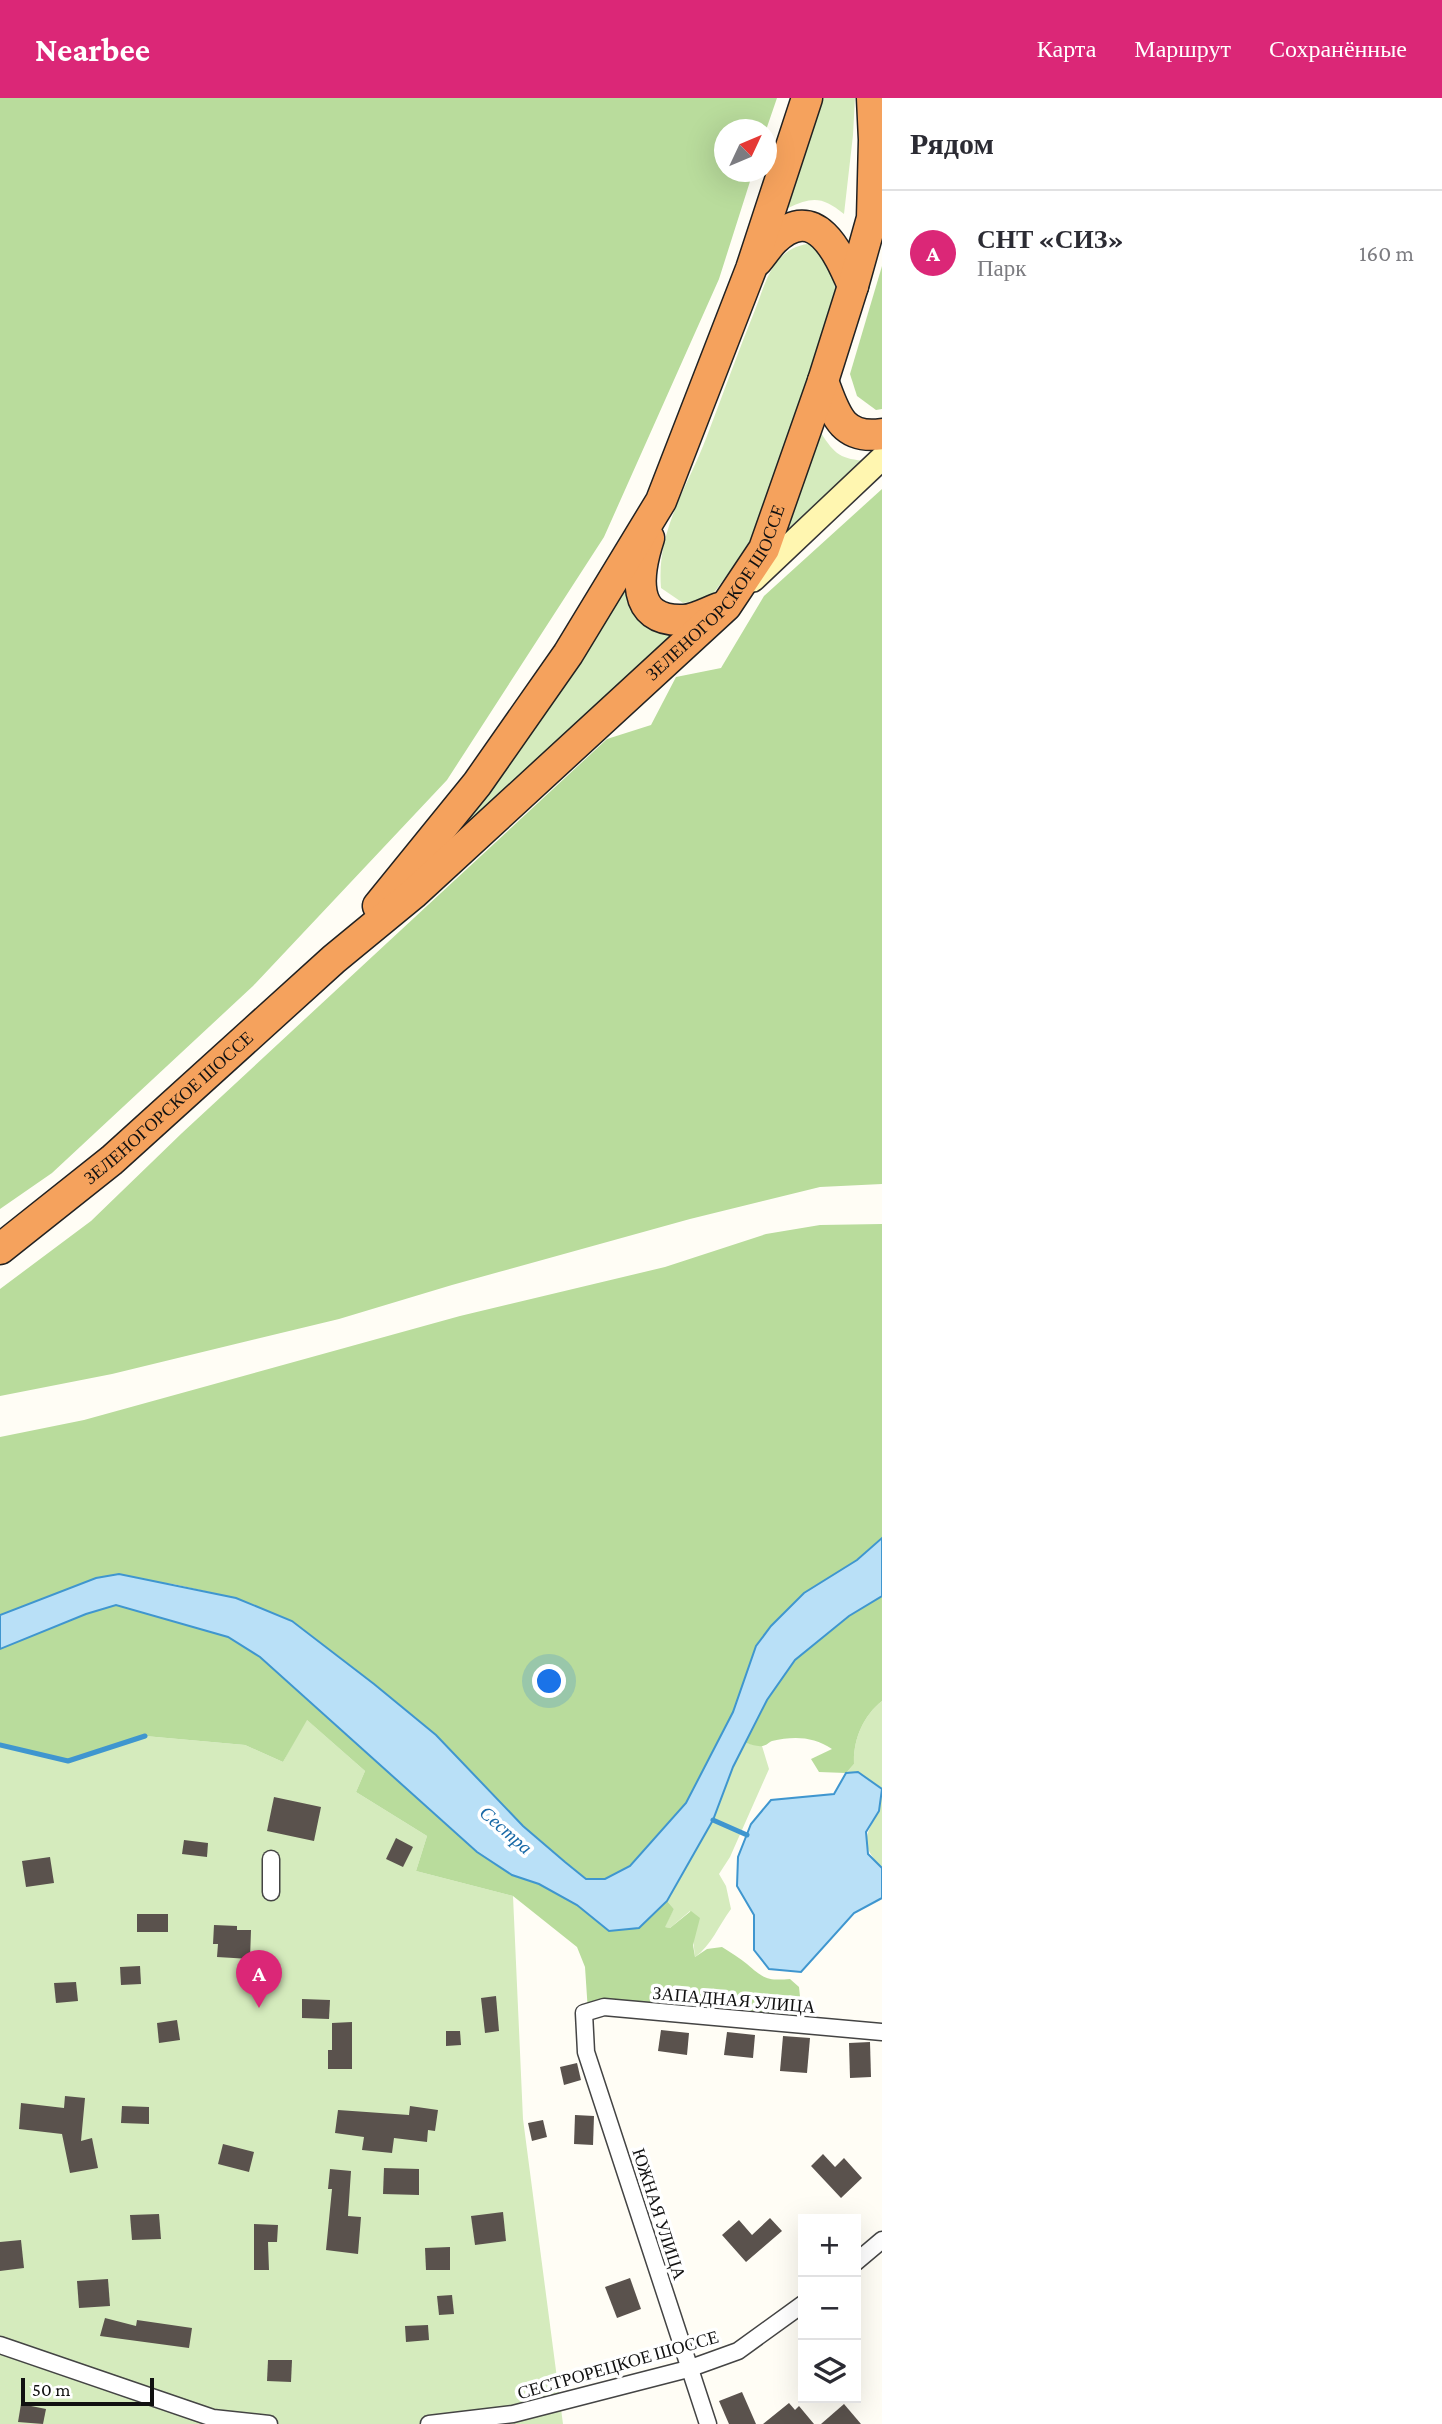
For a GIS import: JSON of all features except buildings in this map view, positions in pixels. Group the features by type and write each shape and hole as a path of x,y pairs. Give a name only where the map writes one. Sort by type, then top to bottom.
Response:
{"highway":[{"name":"ЗЕЛЕНОГОРСКОЕ ШОССЕ","path":"334,959 477,784 568,654 661,501 751,269 807,98"},
{"name":"ЗЕЛЕНОГОРСКОЕ ШОССЕ","path":"0,1249 112,1160 334,959 413,894 726,606 764,549 853,286 872,218 872,98"},
{"path":"751,269 775,239 795,227 813,227 827,236 853,286"},
{"path":"823,381 835,412 849,430 867,436 882,434"},
{"path":"661,501 640,567 640,593 652,611 666,618 685,620 726,606"}],"main road":[{"path":"726,606 882,458"}],"street":[{"path":"271,1859 271,1892"},
{"name":"ЗАПАДНАЯ УЛИЦА","path":"584,2013 604,2007 882,2032"},
{"name":"ЮЖНАЯ УЛИЦА","path":"584,2013 586,2052 708,2424"},
{"path":"861,2258 882,2240"},
{"name":"СЕСТРОРЕЦКОЕ ШОССЕ","path":"429,2424 513,2414 688,2369 738,2351 798,2308"},
{"path":"0,2345 213,2417 269,2424"}],"green space":[{"path":"0,98 777,98 770,119 714,119 714,182 750,182 719,279 604,537 447,780 253,986 52,1173 0,1209"},
{"path":"822,98 855,98 844,214 830,204 818,200 804,201 788,208"},
{"path":"813,243 828,259 836,291 813,377 754,534 710,598 683,603 661,588 663,547 668,528 707,436 768,276 786,253 801,245"},
{"path":"882,266 882,409 876,410 857,396 850,374"},
{"path":"821,433 840,454 867,461 773,550"},
{"path":"882,489 882,1184 820,1187 690,1219 339,1319 112,1374 0,1396 0,1289 91,1221 182,1133 607,739 651,725 676,677 721,668 764,596"},
{"path":"624,590 643,621 657,630 675,636 375,920"},
{"path":"882,1224 882,1538 857,1560 804,1593 756,1646 733,1712 686,1803 630,1866 605,1879 586,1879 565,1862 523,1826 436,1735 292,1621 236,1598 173,1584 96,1578 0,1615 0,1437 84,1420 460,1316 665,1267 766,1234 820,1225"},
{"path":"882,1596 882,1701 869,1714 860,1729 854,1764 846,1773 819,1772 811,1759 832,1749 810,1739 788,1738 760,1746 745,1743 767,1700 795,1660 849,1616"},
{"path":"116,1605 228,1637 260,1657 477,1852 512,1875 539,1884 577,1905 609,1931 639,1928 667,1901 674,1909 665,1927 670,1928 691,1911 700,1918 693,1945 695,1957 707,1949 722,1947 766,1978 790,1979 799,1987 803,2025 588,2012 585,1967 577,1947 513,1896 416,1871 427,1836 356,1792 365,1771 307,1720 283,1762 245,1745 145,1736 68,1761 0,1745 0,1649 86,1614"},
{"path":"882,1701 882,1868 867,1847 870,1828 879,1811 858,1772 846,1773 854,1764 860,1729 869,1714"},
{"path":"306,1719 365,1771 356,1792 427,1836 416,1871 513,1896 523,2119 563,2424 0,2424 0,1745 82,1758 145,1736 245,1745 283,1762"},
{"path":"745,1743 762,1746 769,1769 730,1857 719,1874 726,1886 731,1909 710,1941 695,1957 690,1911 670,1928 664,1927 674,1909 667,1901"}],"water":[{"name":"Сестра","path":"882,1538 882,1596 849,1616 795,1660 767,1700 733,1767 713,1820 667,1901 639,1928 609,1931 577,1905 539,1884 512,1875 477,1852 260,1657 228,1637 116,1605 86,1614 0,1649 0,1615 96,1578 119,1574 236,1598 292,1621 436,1735 523,1826 565,1862 586,1879 605,1879 630,1866 686,1803 733,1712 756,1646 771,1626 804,1593 857,1560"},
{"path":"858,1772 882,1789 879,1811 866,1832 868,1854 882,1868 882,1898 854,1913 801,1972 769,1969 754,1950 754,1915 737,1886 738,1857 751,1824 771,1800 834,1794 846,1773"}],"waterway":[{"path":"0,1745 68,1761 145,1736"},
{"path":"713,1820 747,1835"}],"place":[{"name":"СНТ «СИЗ»","path":"259,2008"}]}
